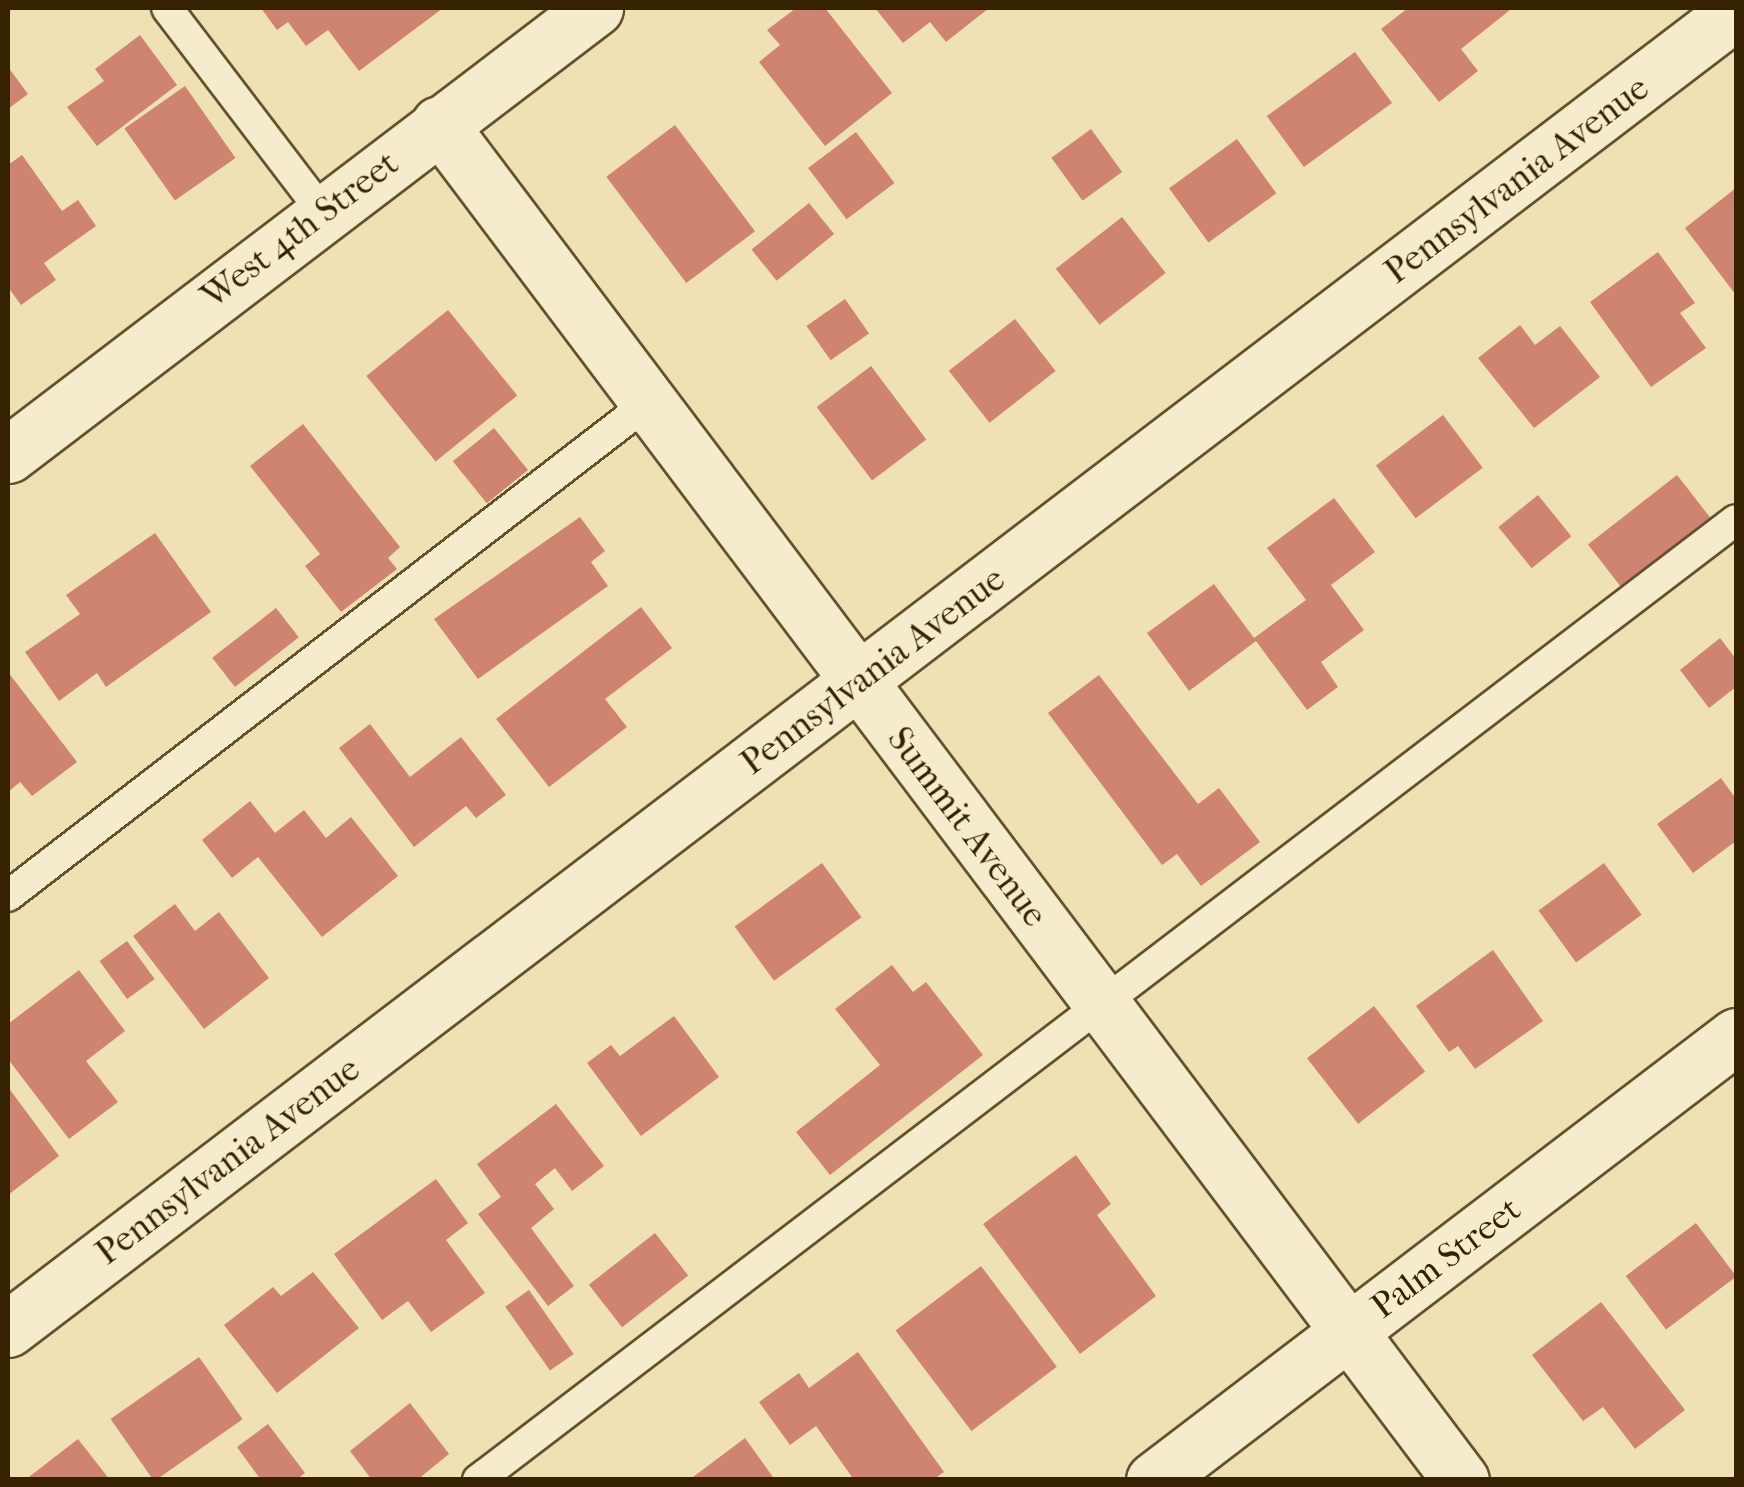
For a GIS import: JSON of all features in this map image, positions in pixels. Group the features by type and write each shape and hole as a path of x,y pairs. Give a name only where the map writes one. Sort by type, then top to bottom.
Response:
{"street":[{"name":"West 4th Street","path":"8,455 595,8"},
{"name":"Pennsylvania Avenue","path":"8,1329 1736,11"},
{"name":"Summit Avenue","path":"439,124 1460,1480"},
{"name":"Palm Street","path":"1154,1480 1736,1036"}],"lane":[{"path":"168,8 323,213"},
{"path":"8,896 648,402"},
{"path":"478,1480 1736,520"}],"building":[{"path":"261,8 443,8 359,71 328,30 306,46 288,22 277,30"},
{"path":"796,8 825,8 892,93 825,146 759,62 780,45 767,30"},
{"path":"875,8 989,8 946,42 930,22 903,43"},
{"path":"1408,8 1510,10 1461,49 1478,71 1439,102 1381,29"},
{"path":"140,35 177,85 97,146 67,107 104,81 95,69"},
{"path":"1355,52 1392,103 1304,167 1267,116"},
{"path":"8,67 28,94 8,109"},
{"path":"185,86 235,158 175,201 124,128"},
{"path":"675,125 755,231 686,283 606,177"},
{"path":"1091,129 1122,172 1083,201 1051,158"},
{"path":"856,132 895,183 847,219 808,168"},
{"path":"1237,139 1276,193 1208,243 1169,188"},
{"path":"22,155 62,211 78,200 96,226 44,263 56,280 21,305 8,287 8,165"},
{"path":"1736,188 1736,295 1685,228"},
{"path":"809,203 834,234 777,281 751,250"},
{"path":"1122,217 1166,273 1100,325 1056,269"},
{"path":"1658,252 1695,303 1680,313 1706,348 1651,387 1590,302"},
{"path":"845,299 869,333 831,360 806,326"},
{"path":"448,310 517,395 436,462 366,376"},
{"path":"1015,319 1056,371 989,423 949,371"},
{"path":"1520,325 1535,345 1560,326 1600,377 1534,428 1478,358"},
{"path":"871,366 926,439 872,480 817,407"},
{"path":"1443,415 1483,468 1416,518 1376,466"},
{"path":"303,424 400,547 388,558 397,569 341,612 305,566 320,554 250,466"},
{"path":"494,428 528,470 487,503 453,461"},
{"path":"1677,475 1711,519 1622,589 1588,545"},
{"path":"1538,495 1571,536 1532,568 1498,527"},
{"path":"1334,498 1375,552 1331,585 1364,630 1321,662 1338,687 1307,710 1256,641 1189,691 1147,633 1214,584 1254,638 1306,600 1267,548"},
{"path":"580,517 605,551 591,562 608,586 478,679 434,619"},
{"path":"155,533 211,612 106,687 97,673 59,701 25,652 80,614 66,595"},
{"path":"641,607 672,648 605,699 627,727 549,787 496,719"},
{"path":"276,608 299,637 235,687 212,658"},
{"path":"1720,638 1736,659 1736,687 1709,708 1680,670"},
{"path":"8,672 77,762 32,796 20,782 8,792"},
{"path":"1099,675 1198,804 1219,788 1260,842 1201,886 1177,854 1162,865 1048,713"},
{"path":"370,724 410,777 461,737 506,795 476,818 466,806 414,847 339,748"},
{"path":"1721,778 1736,799 1736,841 1693,873 1657,824"},
{"path":"250,801 275,833 304,810 326,838 351,817 398,876 322,937 258,857 232,878 202,840"},
{"path":"822,863 861,917 774,981 735,926"},
{"path":"1604,863 1642,915 1576,962 1538,911"},
{"path":"175,904 195,931 219,912 269,978 204,1029 133,936"},
{"path":"127,941 155,979 127,999 99,961"},
{"path":"1493,950 1543,1021 1475,1069 1458,1046 1449,1052 1416,1006"},
{"path":"892,965 913,992 926,982 983,1055 830,1175 796,1132 880,1065 835,1009"},
{"path":"79,970 125,1031 86,1061 118,1102 69,1139 8,1059 8,1024"},
{"path":"1374,1006 1425,1071 1358,1124 1307,1058"},
{"path":"674,1016 719,1077 641,1136 587,1063 611,1045 620,1056"},
{"path":"8,1087 59,1156 8,1195"},
{"path":"556,1104 604,1166 572,1191 555,1168 535,1184 554,1209 531,1228 574,1286 548,1306 478,1214 501,1197 477,1164"},
{"path":"1076,1155 1111,1204 1097,1215 1156,1296 1080,1354 983,1224"},
{"path":"436,1179 468,1223 446,1240 485,1293 431,1332 408,1301 382,1320 334,1254"},
{"path":"1696,1223 1736,1277 1666,1329 1626,1276"},
{"path":"655,1233 688,1276 622,1327 589,1285"},
{"path":"981,1266 1057,1367 971,1431 896,1330"},
{"path":"313,1272 359,1328 277,1393 224,1325 273,1287 281,1296"},
{"path":"529,1290 574,1354 550,1371 505,1307"},
{"path":"1601,1302 1685,1410 1635,1449 1603,1407 1583,1421 1532,1355"},
{"path":"858,1352 944,1472 933,1480 854,1480 816,1426 790,1445 759,1402 799,1373 809,1388"},
{"path":"199,1357 243,1419 153,1480 111,1419"},
{"path":"410,1403 449,1454 417,1480 372,1480 350,1451"},
{"path":"268,1424 305,1473 296,1480 261,1480 237,1447"},
{"path":"745,1438 775,1480 689,1480"},
{"path":"78,1439 110,1480 25,1480"}]}
